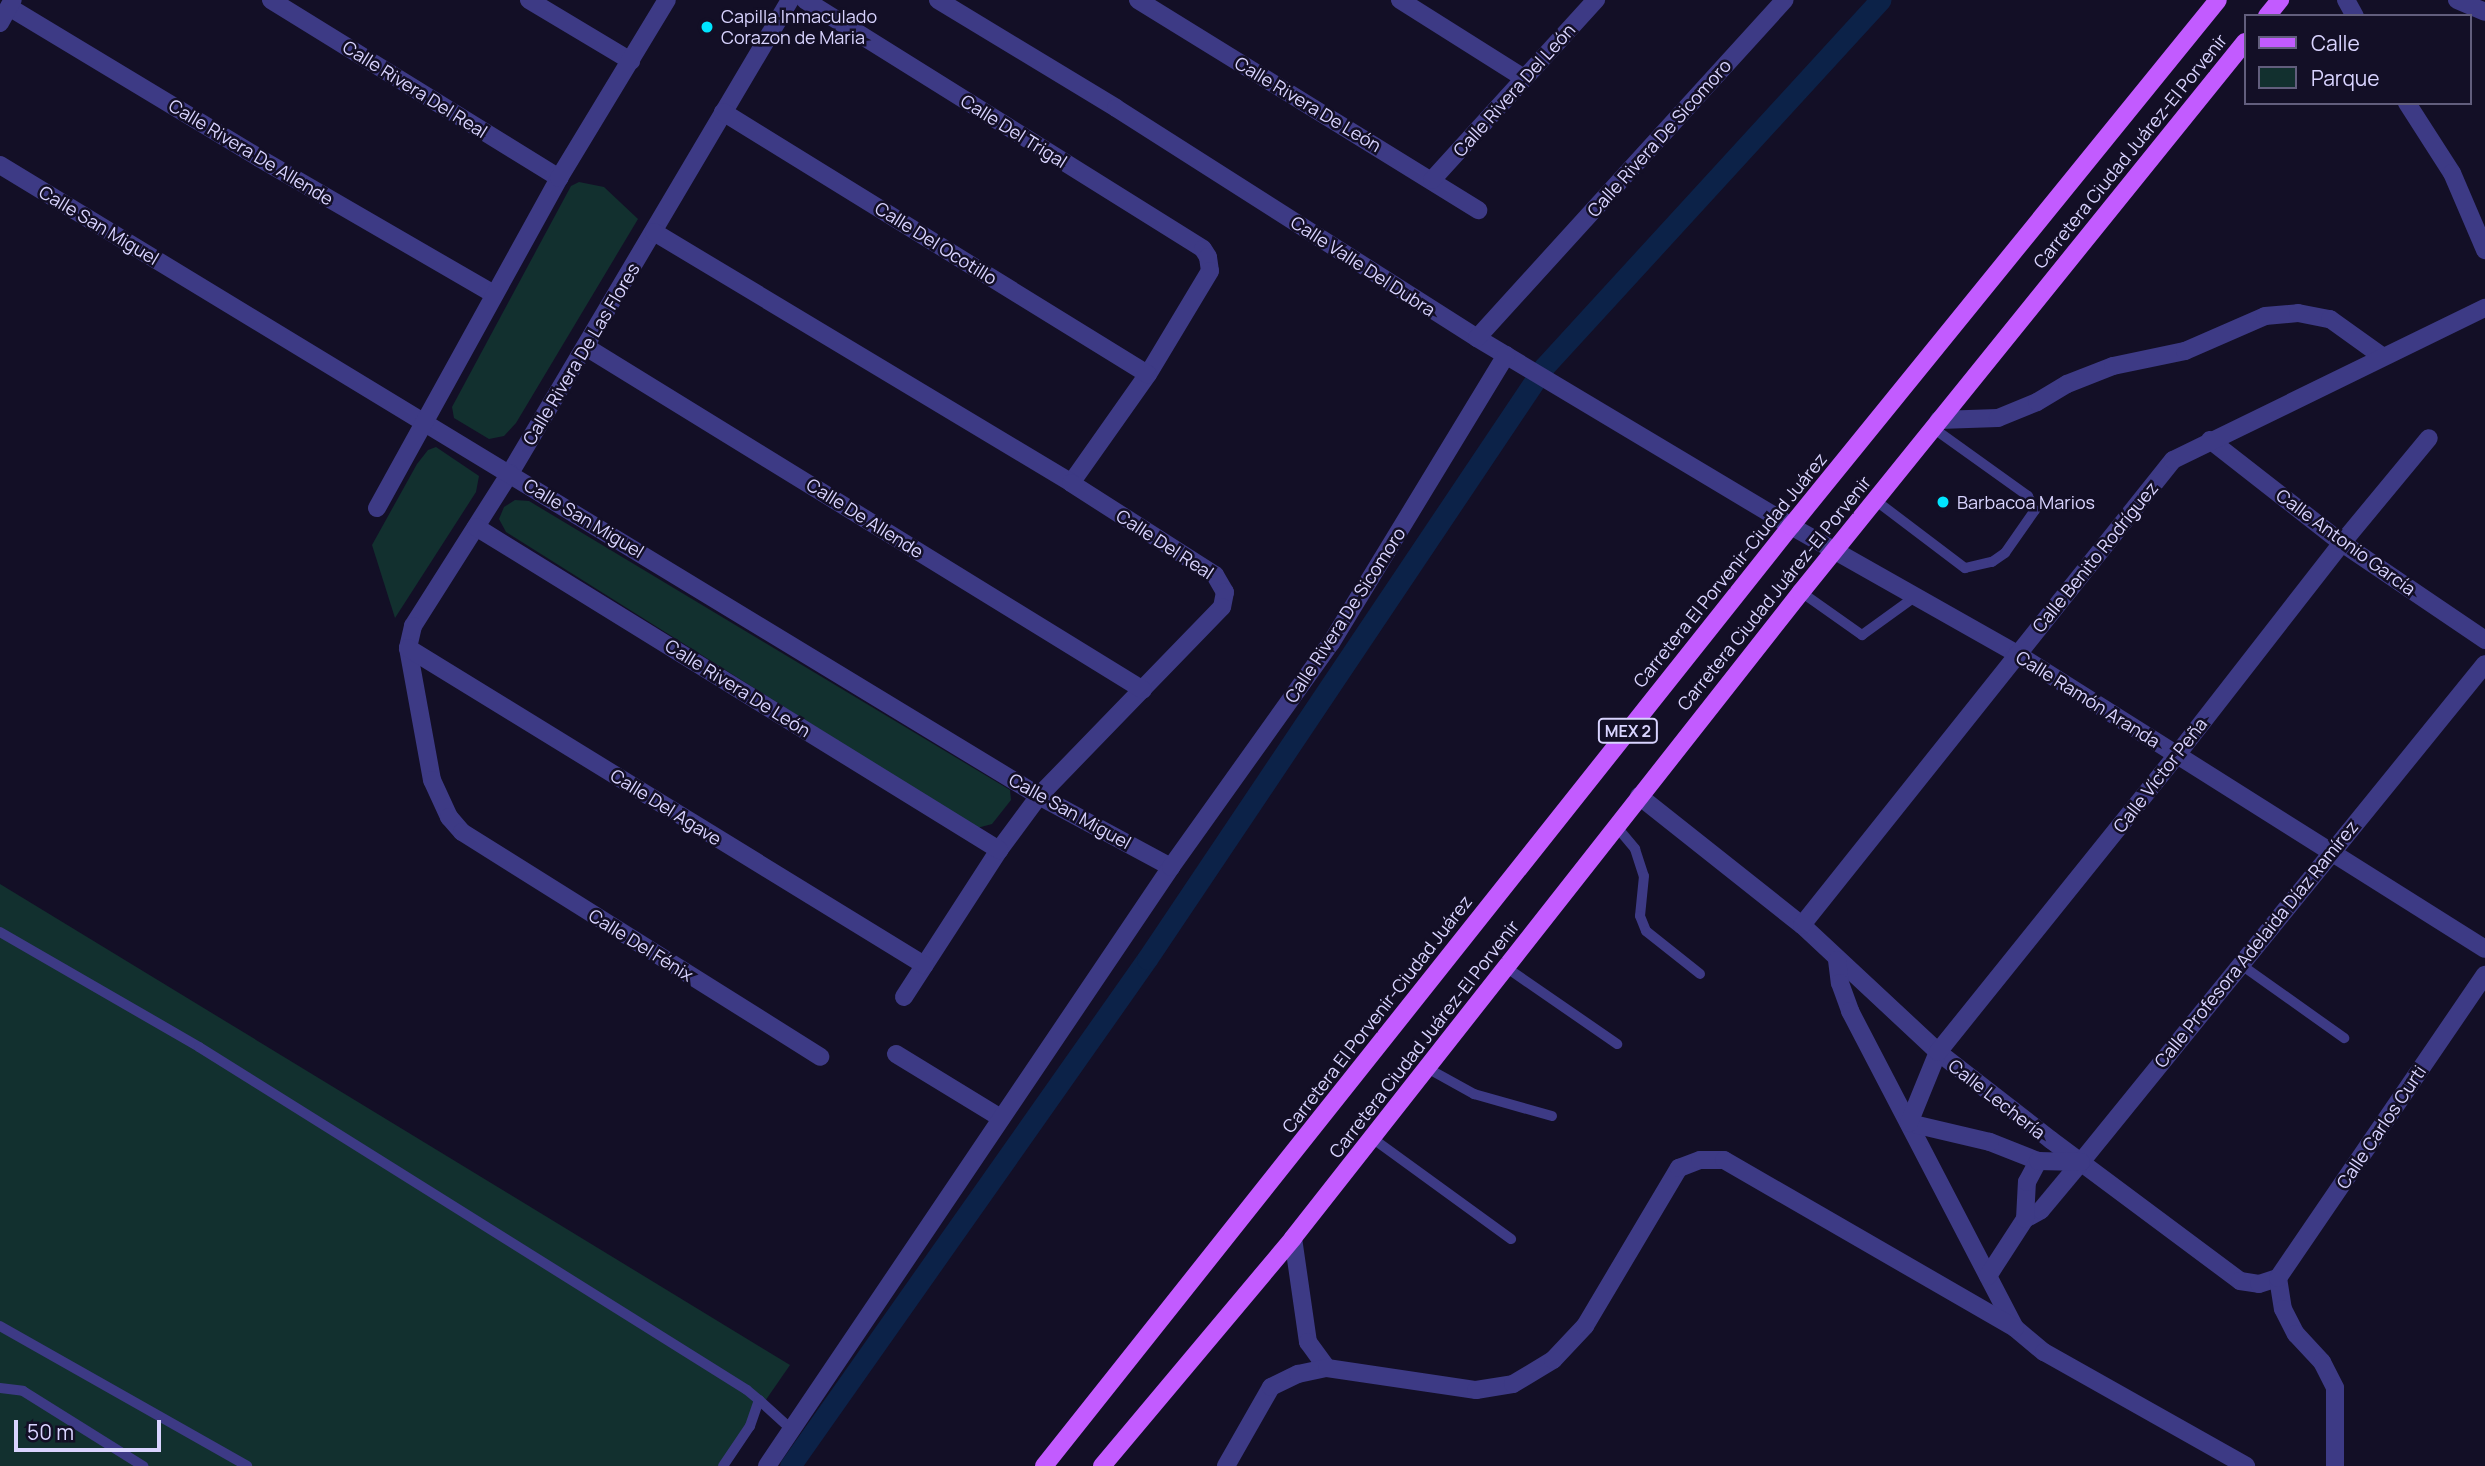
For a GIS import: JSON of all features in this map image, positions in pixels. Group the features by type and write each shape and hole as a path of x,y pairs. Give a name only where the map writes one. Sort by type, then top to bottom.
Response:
{"main road":[{"name":"Carretera El Porvenir-Ciudad Juárez","path":"1044,1466 1791,526 2218,0"},
{"path":"2269,14 2280,0"},
{"name":"Carretera Ciudad Juárez-El Porvenir","path":"1102,1466 1293,1238 1835,549 2244,44"}],"street":[{"name":"Calle Rivera Del Real","path":"271,0 559,178"},
{"path":"529,0 631,61"},
{"path":"377,508 559,178 667,0"},
{"name":"Calle Rivera De Las Flores","path":"408,648 413,626 510,473 790,0"},
{"name":"Calle Del Trigal","path":"805,0 1203,249 1208,257 1210,271 1148,374"},
{"name":"Calle Valle Del Dubra","path":"940,0 1116,108 1477,338 1791,526"},
{"name":"Calle Rivera De León","path":"1138,0 1478,210"},
{"path":"1400,0 1524,78"},
{"name":"Calle Rivera Del León","path":"1432,180 1596,0"},
{"name":"Calle Rivera De Sicomoro","path":"1477,338 1785,0"},
{"path":"2457,0 2485,12"},
{"name":"Calle Rivera De Allende","path":"8,10 494,294"},
{"path":"2408,105 2452,173 2485,250"},
{"name":"Calle Del Ocotillo","path":"723,112 1148,374"},
{"name":"Calle San Miguel","path":"0,165 1039,796 1171,867"},
{"name":"Calle Del Real","path":"654,232 1071,483 1215,575 1225,592 1222,607 1039,796 999,850 904,997"},
{"name":"Calle Benito Rodríguez","path":"1802,925 2173,460 2485,308"},
{"path":"1936,424 1998,418 2036,402 2067,384 2113,366 2185,351 2265,316 2298,313 2330,319 2383,357"},
{"name":"Calle De Allende","path":"586,346 1143,690"},
{"name":"Calle Rivera De Sicomoro","path":"767,1466 1171,867 1331,643 1513,359"},
{"path":"1071,483 1148,374"},
{"name":"Calle Víctor Peña","path":"1909,1123 1938,1052 2176,756 2342,542 2429,438"},
{"name":"Calle Antonio García","path":"2210,440 2342,542 2485,640"},
{"name":"Calle Ramón Aranda","path":"1791,526 2017,654 2485,949"},
{"name":"Calle Rivera De León","path":"477,527 999,850"},
{"name":"Calle Del Fénix","path":"408,648 432,780 449,817 462,832 820,1057"},
{"name":"Calle Del Agave","path":"408,648 923,965"},
{"name":"Calle Profesora Adelaida Díaz Ramírez","path":"2025,1220 2041,1210 2081,1162 2330,851 2485,664"},
{"name":"Calle Lechería","path":"1639,796 1802,925 1938,1052 2081,1162 2240,1281 2259,1283 2278,1278"},
{"path":"1837,960 1840,983 1850,1011 2015,1328"},
{"name":"Calle Carlos Curti","path":"2278,1278 2485,975"},
{"path":"896,1055 1001,1118"},
{"path":"1909,1123 1990,1142 2038,1161 2081,1162"},
{"path":"1226,1466 1271,1387 1298,1374 1327,1368 1476,1390 1513,1384 1553,1360 1585,1326 1679,1168 1700,1160 1724,1160 2015,1328 2045,1352 2246,1466"},
{"path":"1988,1276 2025,1220 2027,1182 2038,1161"},
{"path":"1293,1238 1308,1342 1327,1368"},
{"path":"2278,1278 2283,1310 2296,1334 2322,1362 2335,1388 2335,1466"}],"lane":[{"path":"1875,500 1965,568 1992,562 2006,553 2035,510 2028,496 1936,424"},
{"path":"1801,592 1862,635 1916,596"},
{"path":"1616,826 1635,849 1644,876 1640,916 1646,931 1700,974"},
{"path":"0,932 199,1048 759,1400 792,1430"},
{"path":"2240,964 2344,1038"},
{"path":"1507,968 1617,1044"},
{"path":"1427,1068 1474,1094 1552,1116"},
{"path":"1372,1138 1511,1239"},
{"path":"0,1326 247,1466"},
{"path":"0,1388 23,1391 143,1466"},
{"path":"723,1466 750,1426 759,1400"}],"green space":[{"path":"579,182 604,187 638,219 516,423 504,436 489,439 454,418 452,407 571,186"},
{"path":"436,447 479,476 476,492 395,618 372,545 417,464 428,450"},
{"path":"515,500 529,501 1010,790 1011,800 992,824 977,828 506,532 499,519 504,507"},
{"path":"0,884 790,1365 720,1466 0,1466"}],"waterway":[{"path":"790,1466 1147,959 1544,367 1880,0"}],"place":[{"name":"Capilla Inmaculado Corazon de Maria","path":"707,27"},
{"name":"Barbacoa Marios","path":"1943,502"}]}
